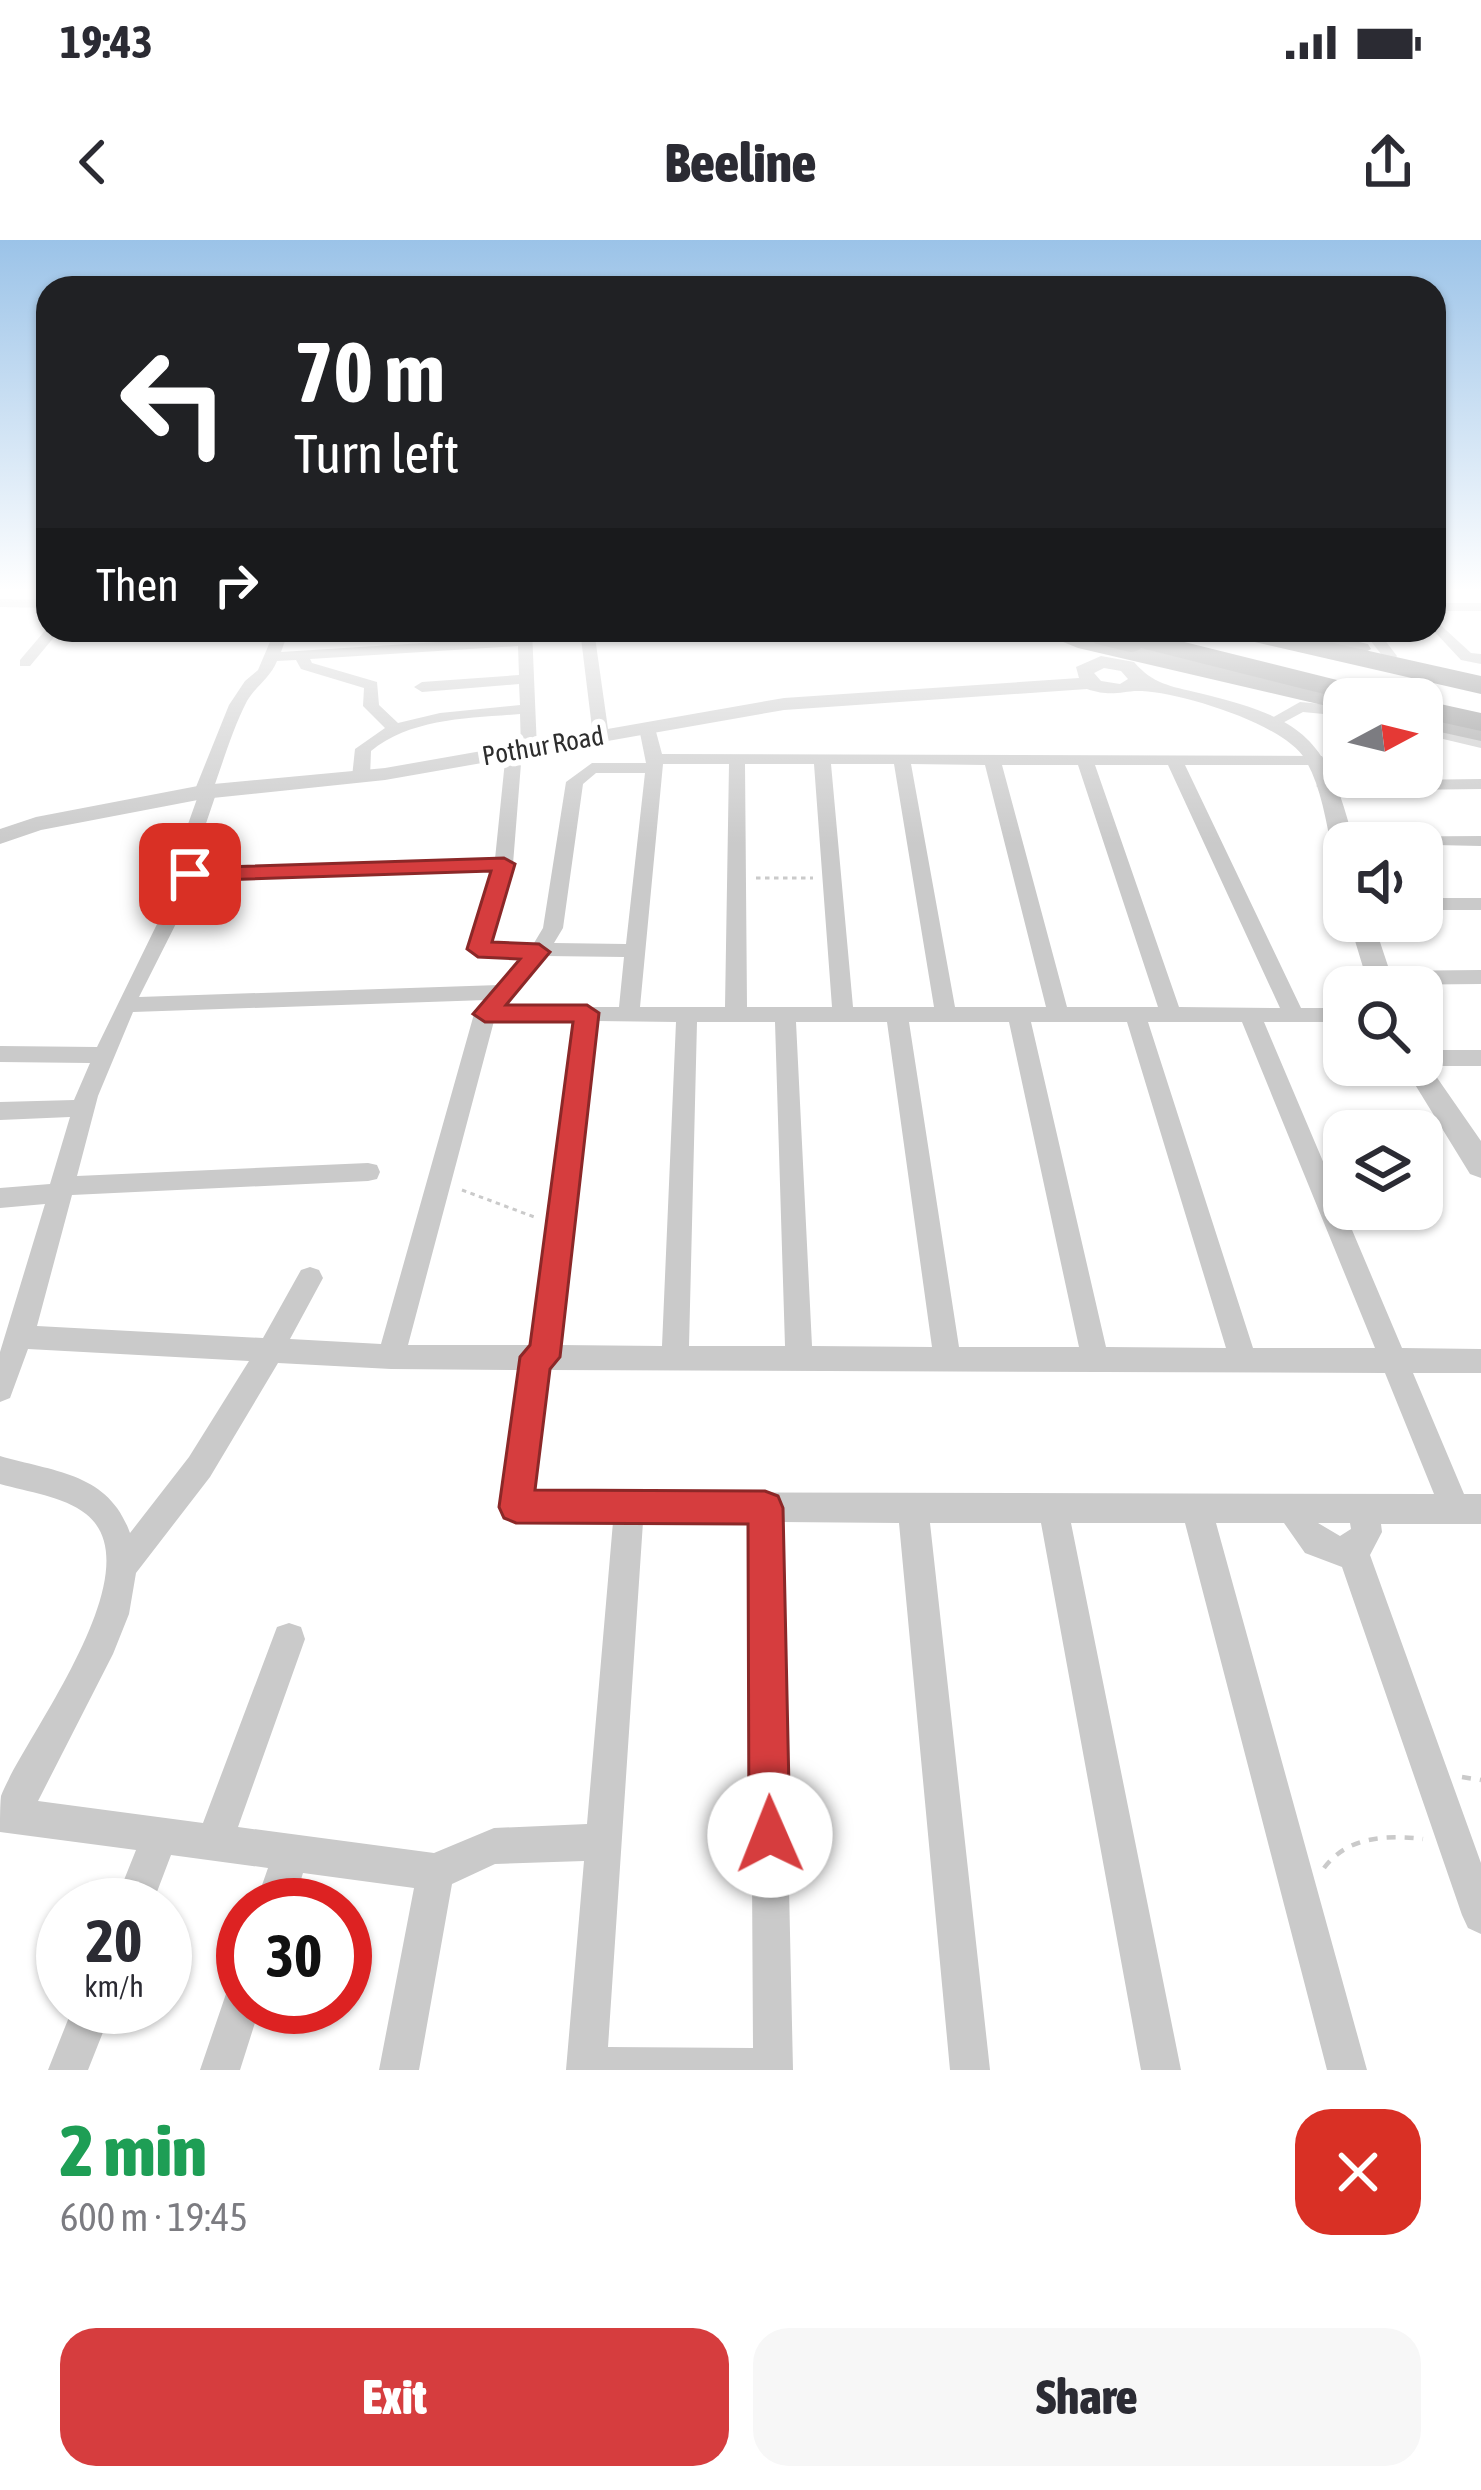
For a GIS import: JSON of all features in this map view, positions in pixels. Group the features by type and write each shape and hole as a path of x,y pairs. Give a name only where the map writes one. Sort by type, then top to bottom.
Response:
{"highway":[{"path":"1219,673 1323,690"},
{"path":"1430,673 1481,685"},
{"path":"1443,719 1479,735"}],"main road":[{"path":"1223,673 1323,700"},
{"path":"1443,726 1479,735"}],"street":[{"path":"0,1389 20,1337 103,1055 190,874 191,841 206,792 237,705 261,673"},
{"path":"327,673 372,685 371,706 396,730"},
{"path":"527,673 528,709 504,864 478,949 635,951"},
{"path":"592,673 601,736"},
{"name":"Pothur Road","path":"0,837 36,824 206,792 361,777 995,673"},
{"name":"Pothur Road","path":"1153,673 1271,723 1295,737 1316,760"},
{"path":"422,686 527,679"},
{"path":"1271,723 1300,707 1323,706"},
{"path":"361,777 363,749 396,730 452,717 528,709"},
{"path":"629,1013 654,763 647,728"},
{"path":"1443,731 1479,735 1479,784 1443,784"},
{"path":"391,1357 492,1003 539,952 556,917 557,877 574,782 592,768 737,759 1316,760 1323,783"},
{"path":"736,1013 737,759"},
{"path":"823,760 843,1014"},
{"path":"902,760 946,1014"},
{"path":"993,761 1058,1014"},
{"path":"1086,762 1171,1014"},
{"path":"1176,763 1294,1015"},
{"path":"1443,842 1481,841"},
{"path":"190,874 504,864"},
{"path":"1443,904 1481,904"},
{"path":"1443,979 1481,977"},
{"path":"125,1005 492,1003 587,1013 1323,1016"},
{"path":"587,1013 516,1507 1474,1510 1393,1359 1250,1015"},
{"path":"675,1358 687,1013"},
{"path":"785,1014 799,1358"},
{"path":"898,1014 947,1358"},
{"path":"1018,1014 1095,1358"},
{"path":"1135,1014 1243,1359"},
{"path":"0,1054 103,1055"},
{"path":"1443,1060 1481,1058"},
{"path":"1434,1086 1479,1160"},
{"path":"0,1111 84,1108"},
{"path":"0,1198 62,1190 368,1172"},
{"path":"119,1569 181,1496 310,1278"},
{"path":"20,1337 391,1357 1481,1361"},
{"path":"0,1470 85,1497 103,1509 117,1541 120,1584 108,1624 5,1815 435,1873 494,1846 603,1841"},
{"path":"629,1508 586,2068 772,2069 765,1508"},
{"path":"914,1508 970,2070"},
{"path":"1053,1508 1161,2070"},
{"path":"1197,1509 1347,2070"},
{"path":"1293,1509 1303,1532 1315,1544 1340,1552 1352,1550 1367,1532 1362,1509"},
{"path":"1352,1550 1481,1915"},
{"path":"214,1843 290,1639"},
{"path":"144,1878 160,1836"},
{"path":"283,1878 291,1853"},
{"path":"399,2070 435,1873"},
{"path":"68,2070 82,2034"},
{"path":"220,2070 232,2034"}],"path":[{"path":"736,878 832,878"},
{"path":"439,1178 484,1201 560,1223"},
{"path":"1303,1906 1332,1854 1365,1840 1402,1836 1456,1843"}],"route":[{"path":"190,874 504,864 478,949 539,952 494,998 485,1014 587,1013 544,1357 536,1357 516,1507 765,1508 770,1835"}]}
